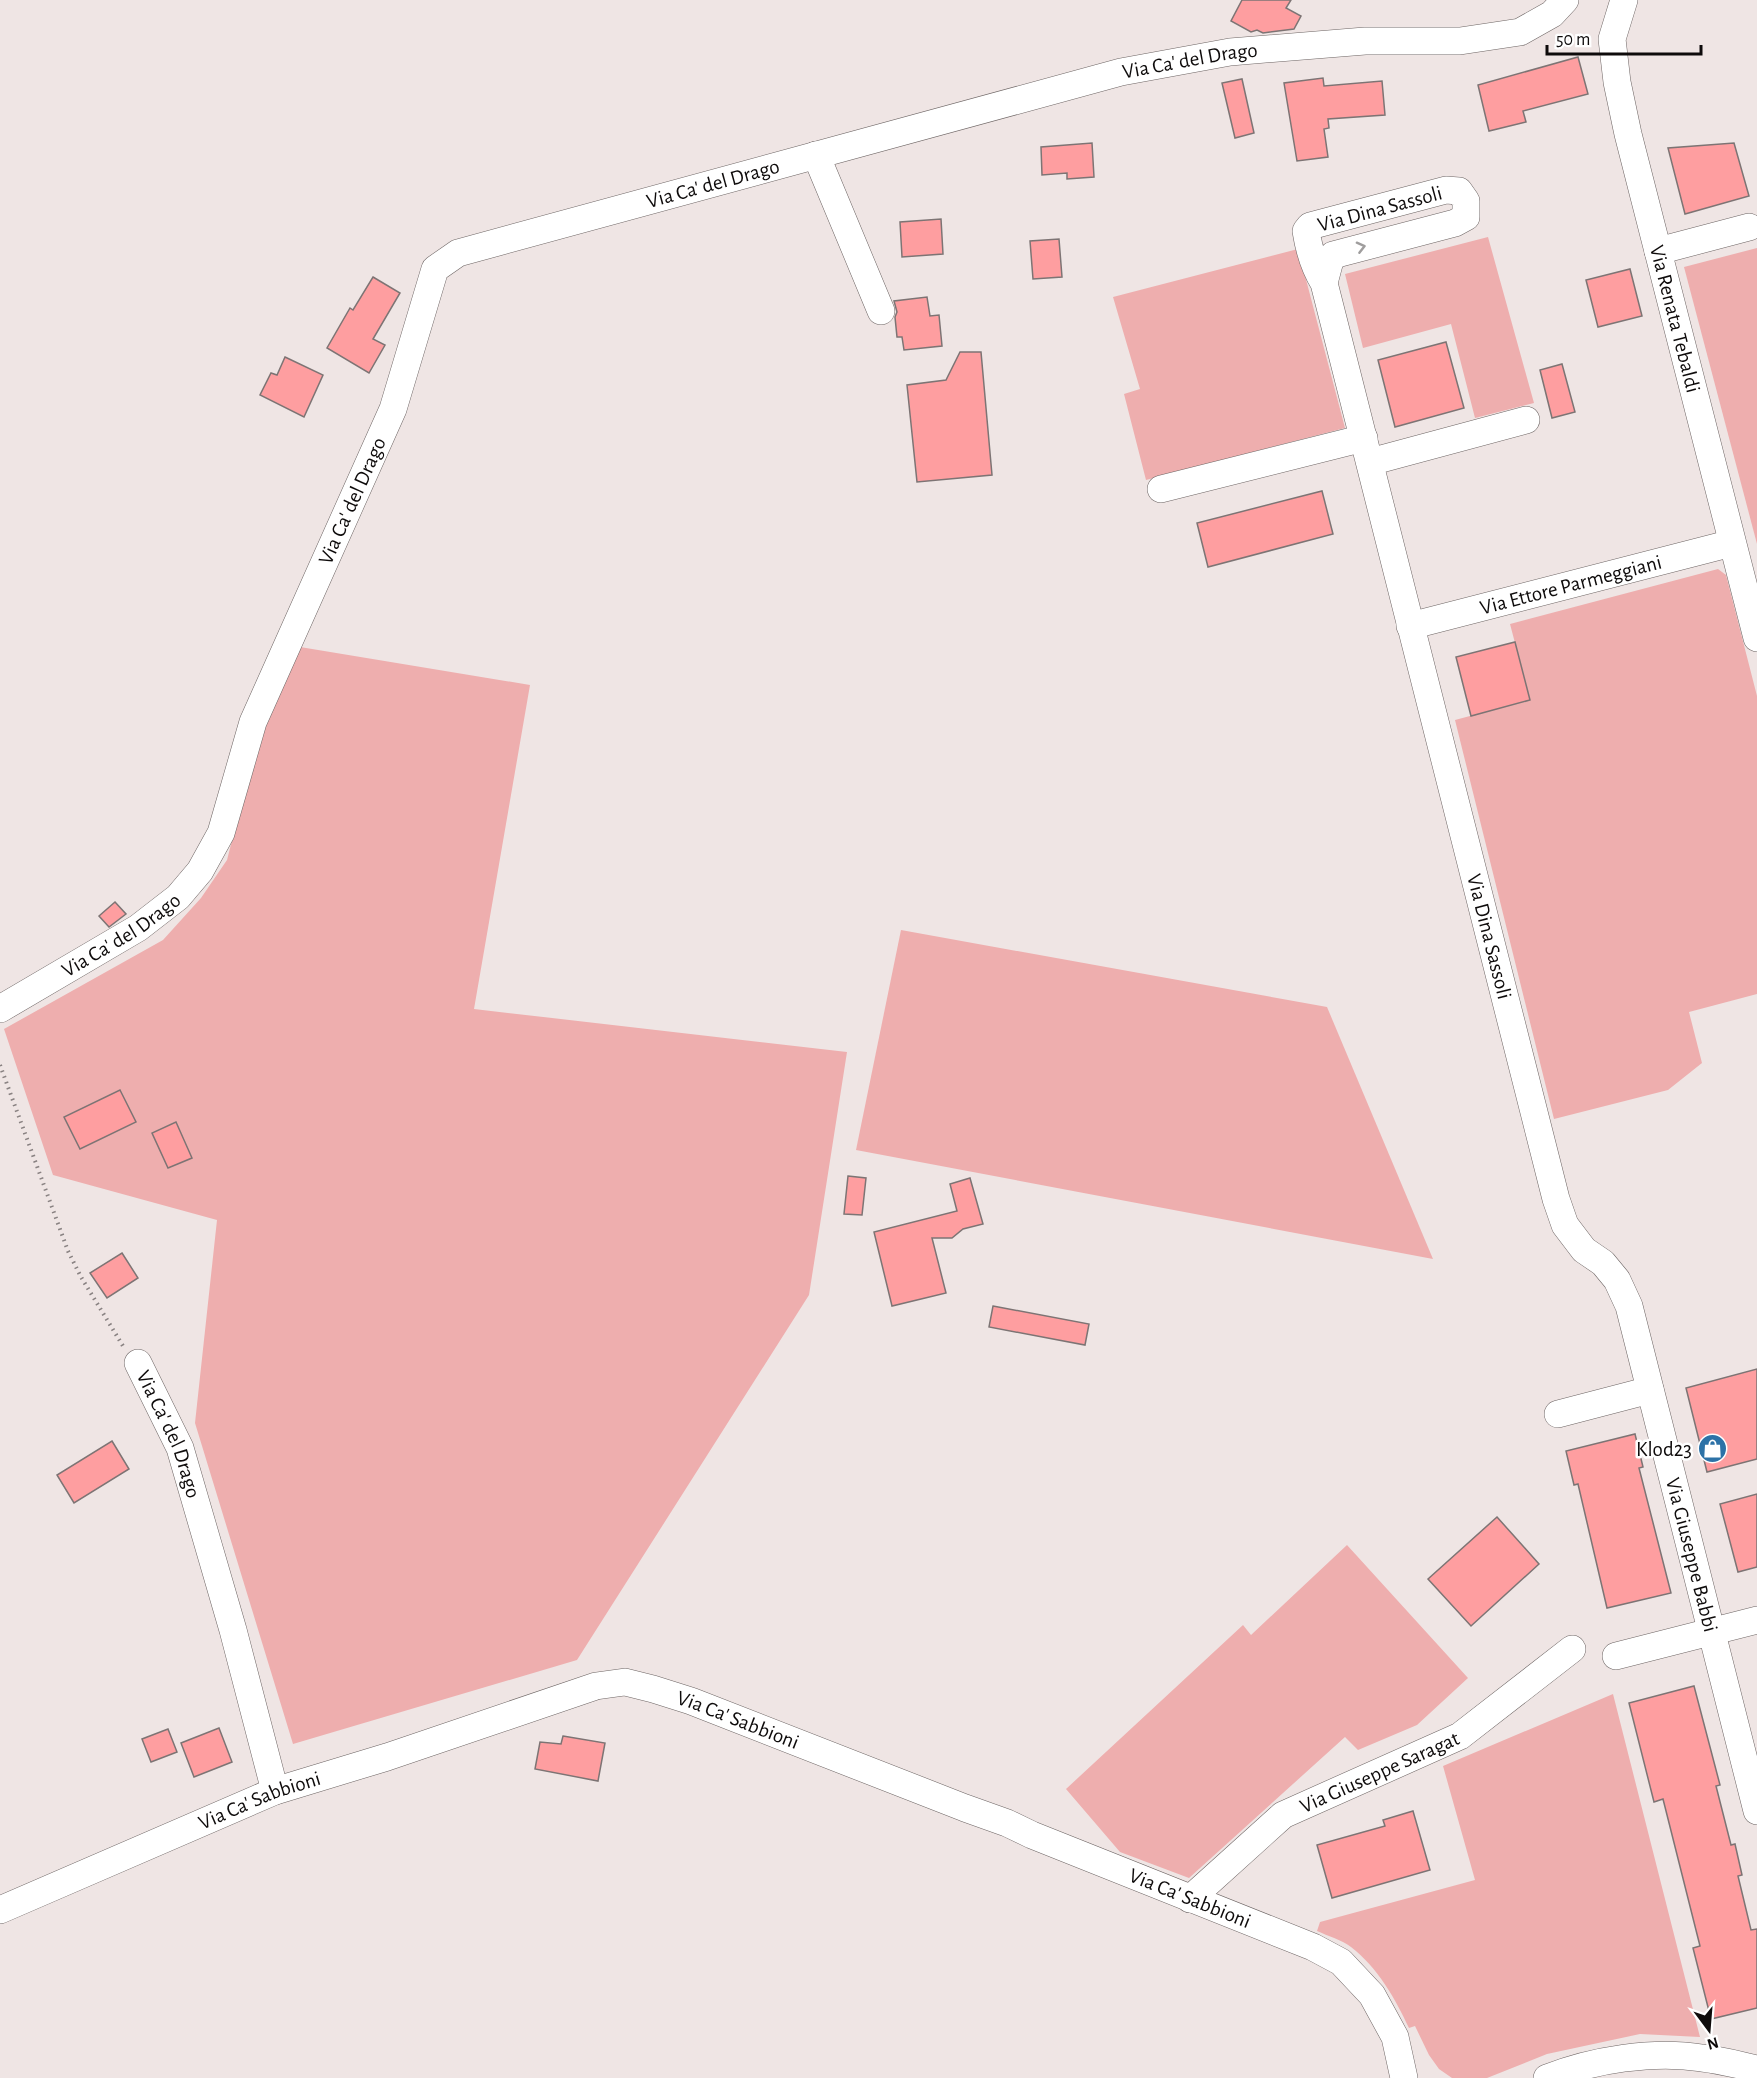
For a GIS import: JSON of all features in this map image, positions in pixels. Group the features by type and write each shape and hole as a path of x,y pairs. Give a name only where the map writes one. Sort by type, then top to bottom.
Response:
{"street":[{"name":"Via Ca' del Drago","path":"0,1009 138,928 178,897 200,871 221,834 253,722 393,409 435,269 458,253 1121,72 1230,52 1365,41 1460,41 1520,32 1552,14 1565,0"},
{"name":"Via Renata Tebaldi","path":"1624,0 1612,39 1617,82 1628,134 1757,638"},
{"path":"816,155 880,311"},
{"name":"Via Dina Sassoli","path":"1324,283 1333,255 1455,223 1466,216 1466,201 1459,191 1446,190 1310,226 1306,231 1307,241 1316,270 1324,283 1556,1199 1565,1225 1584,1250 1603,1263 1617,1280 1629,1306 1650,1390"},
{"path":"1658,251 1749,227"},
{"path":"1161,489 1526,420"},
{"name":"Via Ettore Parmeggiani","path":"1410,626 1732,543"},
{"name":"Via Ca' del Drago","path":"138,1363 180,1448 233,1630 275,1791"},
{"path":"1558,1414 1650,1390"},
{"name":"Via Giuseppe Babbi","path":"1650,1390 1757,1810"},
{"path":"1616,1656 1757,1620"},
{"name":"Via Giuseppe Saragat","path":"1190,1899 1283,1815 1460,1736 1572,1649"},
{"name":"Via Ca' Sabbioni","path":"0,1910 275,1791 387,1757 596,1686 625,1682 691,1701 1007,1823 1313,1947 1341,1962 1372,1995 1395,2037 1404,2078"},
{"path":"1547,2078 1571,2068 1644,2056 1700,2057 1757,2069"}],"path":[{"name":"Via Ca' del Drago","path":"0,1065 68,1251 119,1341 138,1363"}],"shaded area":[{"path":"1488,237 1534,403 1475,418 1451,324 1363,348 1345,274"},
{"path":"1757,248 1757,544 1684,267"},
{"path":"1298,249 1345,428 1146,480 1124,394 1140,389 1113,297"},
{"path":"1718,569 1726,575 1757,696 1757,994 1689,1012 1702,1063 1668,1090 1554,1119 1455,720 1530,700 1510,624"},
{"path":"300,647 530,685 474,1009 847,1052 809,1295 577,1660 293,1744 195,1423 217,1220 53,1175 4,1029 163,940 201,898 227,860 260,730"},
{"path":"901,930 1327,1007 1433,1259 856,1150"},
{"path":"1347,1545 1468,1678 1417,1725 1358,1750 1345,1737 1189,1878 1120,1852 1066,1789 1243,1625 1251,1635"},
{"path":"1613,1694 1700,2037 1640,2034 1547,2054 1487,2078 1452,2078 1439,2069 1429,2055 1415,2026 1409,2028 1378,1974 1361,1955 1347,1945 1317,1931 1320,1922 1475,1880 1443,1766"}],"building":[{"path":"1242,0 1291,0 1286,8 1301,16 1294,29 1263,33 1257,30 1251,32 1231,21"},
{"path":"1578,57 1588,94 1523,111 1526,122 1489,131 1478,85"},
{"path":"1323,78 1324,86 1382,81 1385,115 1328,119 1329,128 1324,129 1328,157 1297,161 1284,83"},
{"path":"1242,79 1254,133 1235,138 1222,83"},
{"path":"1092,143 1094,177 1067,179 1067,173 1042,175 1041,147"},
{"path":"1734,143 1749,196 1685,214 1668,148"},
{"path":"941,219 943,254 902,257 900,222"},
{"path":"1059,239 1062,277 1033,279 1030,241"},
{"path":"1630,269 1642,316 1598,327 1586,280"},
{"path":"373,277 400,293 373,339 385,345 369,373 327,348 350,308 353,310"},
{"path":"927,297 930,316 939,315 942,346 904,350 902,337 897,337 895,317 897,312 894,301"},
{"path":"1446,342 1464,408 1395,427 1378,360"},
{"path":"960,352 981,352 992,475 917,482 907,385 946,380"},
{"path":"285,357 323,375 304,417 260,395 271,373 277,375"},
{"path":"1562,364 1575,412 1552,418 1540,370"},
{"path":"1322,491 1333,534 1208,567 1197,523"},
{"path":"1515,642 1530,700 1471,716 1456,657"},
{"path":"115,902 126,914 109,927 99,916"},
{"path":"120,1090 136,1122 80,1149 64,1117"},
{"path":"176,1122 192,1158 168,1168 152,1133"},
{"path":"848,1176 866,1178 862,1215 844,1214"},
{"path":"970,1178 983,1224 963,1229 952,1238 932,1238 946,1293 892,1306 874,1232 957,1211 950,1184"},
{"path":"122,1253 138,1278 107,1298 90,1273"},
{"path":"993,1306 1089,1324 1085,1345 989,1327"},
{"path":"1757,1369 1757,1459 1707,1472 1686,1388"},
{"path":"1635,1434 1643,1467 1639,1468 1671,1593 1607,1608 1578,1484 1574,1485 1566,1451"},
{"path":"112,1441 129,1469 74,1503 57,1475"},
{"path":"1757,1494 1757,1567 1738,1572 1720,1504"},
{"path":"1497,1517 1539,1564 1471,1626 1428,1579"},
{"path":"1694,1686 1720,1785 1716,1786 1731,1845 1735,1844 1742,1875 1738,1876 1751,1930 1757,1929 1757,2008 1711,2019 1693,1948 1700,1946 1663,1799 1654,1802 1629,1703"},
{"path":"219,1728 232,1762 194,1777 181,1743"},
{"path":"168,1729 177,1752 151,1762 142,1739"},
{"path":"563,1736 605,1743 598,1781 535,1769 540,1742 561,1744"},
{"path":"1413,1811 1430,1870 1332,1898 1317,1845 1385,1826 1383,1820"}],"place":[{"name":"Klod23","path":"1713,1449"}]}
